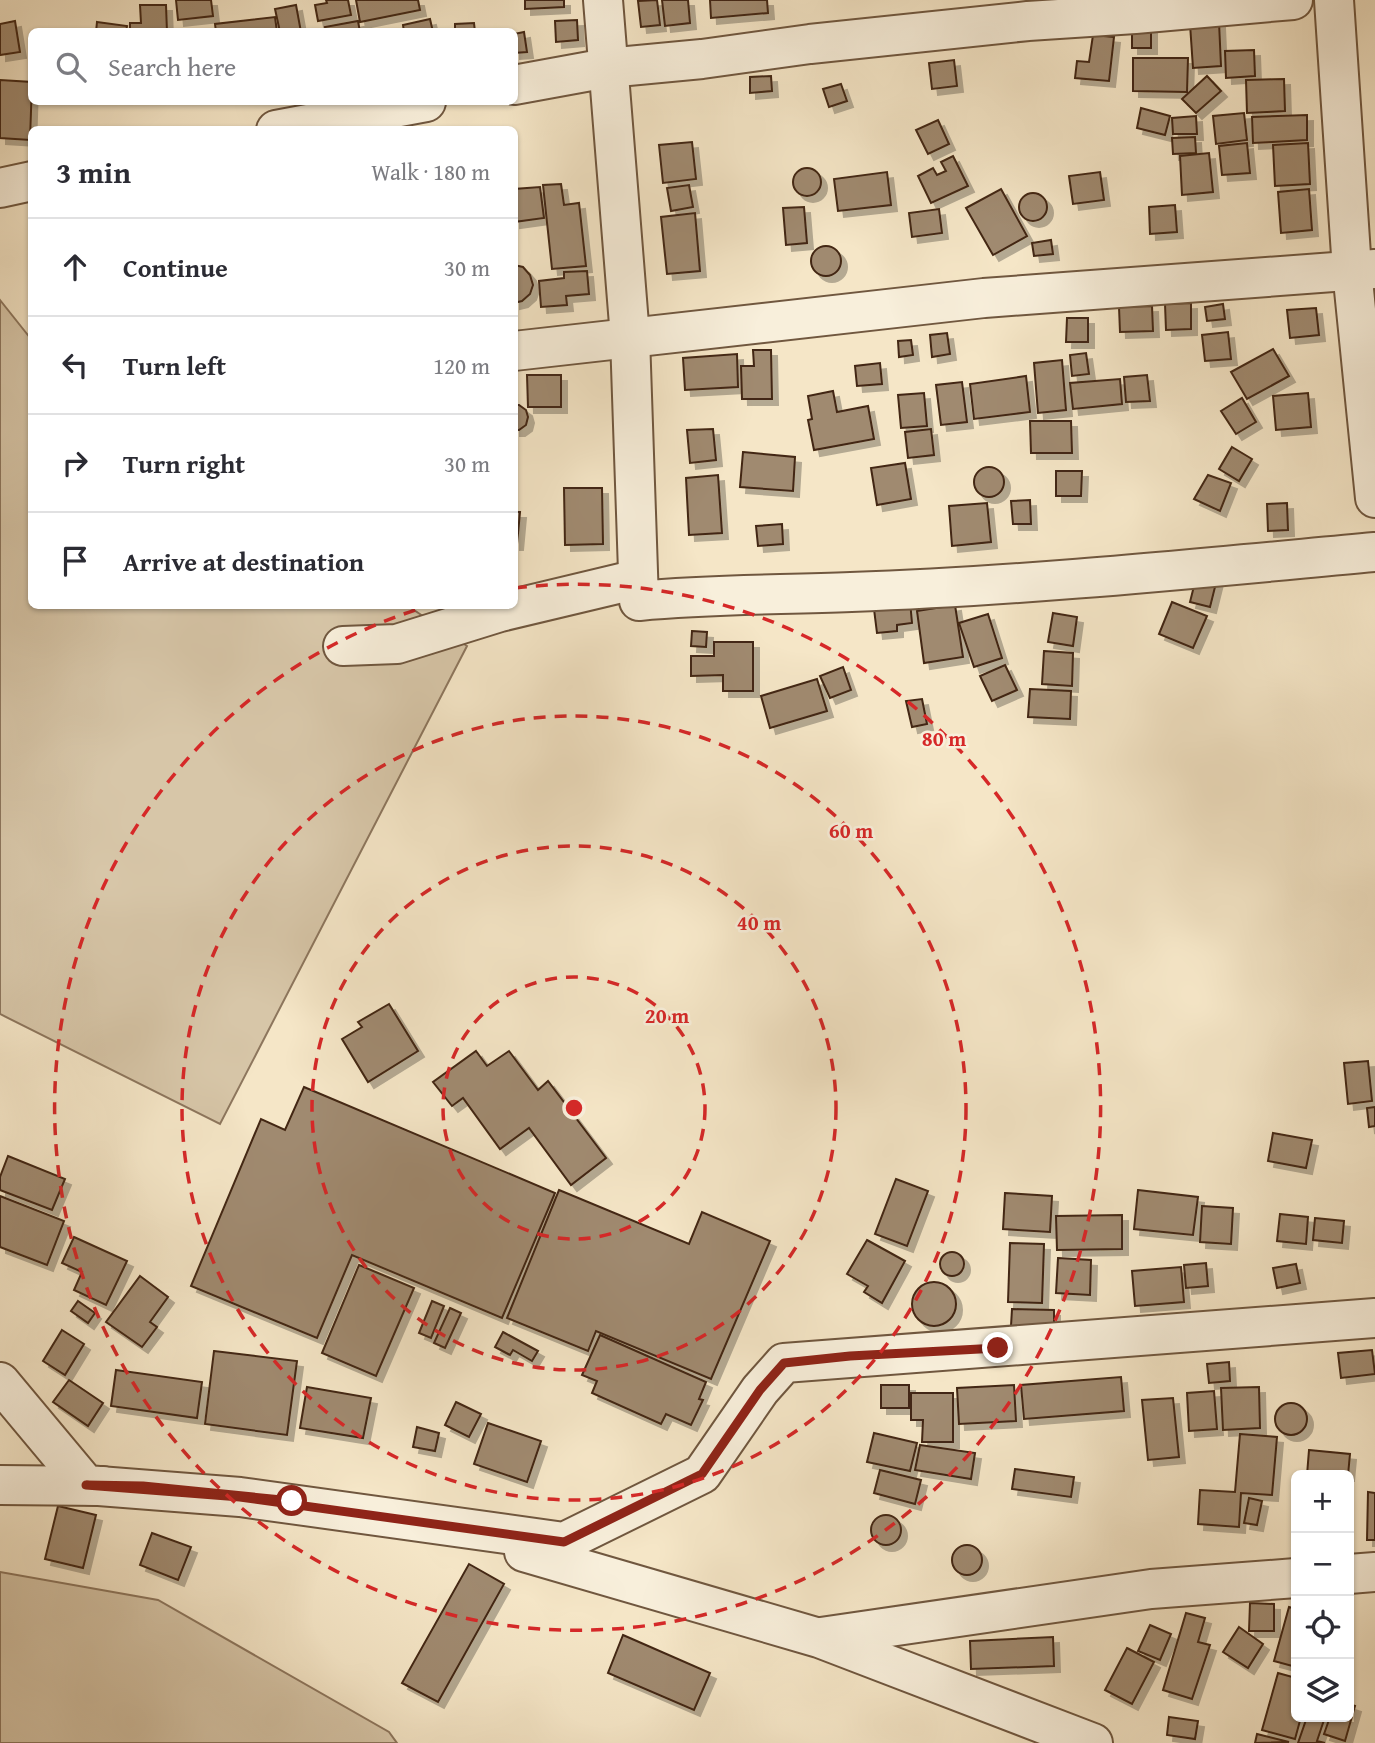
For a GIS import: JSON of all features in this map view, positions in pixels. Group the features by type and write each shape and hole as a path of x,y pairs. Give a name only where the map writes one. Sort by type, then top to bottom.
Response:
{"street":[{"path":"603,0 630,337 639,601 750,593 851,592 1127,575 1375,552"},
{"path":"518,84 607,68 1028,21 1293,0"},
{"path":"1334,0 1363,270 1375,498"},
{"path":"297,126 410,105"},
{"path":"0,188 28,182"},
{"path":"518,351 984,298 1363,270"},
{"path":"518,608 638,579"},
{"path":"343,646 397,644 513,609"},
{"path":"0,1382 86,1485 240,1497 564,1542 702,1474 760,1390 784,1363 1375,1318"},
{"path":"0,1485 143,1486 292,1501 408,1521 567,1564 819,1638 1093,1743"},
{"path":"1354,1574 1375,1572"},
{"path":"819,1638 1151,1589 1291,1578"}],"shaded area":[{"path":"0,300 28,335 28,609 412,609 467,646 220,1124 0,1014"},
{"path":"0,1572 158,1600 389,1732 397,1743 0,1743"}],"building":[{"path":"176,0 211,0 213,16 178,20"},
{"path":"326,0 348,0 351,15 318,21 315,5 327,3"},
{"path":"356,0 418,0 420,10 360,22"},
{"path":"525,0 564,0 564,7 525,9"},
{"path":"657,0 660,25 641,27 638,1"},
{"path":"662,0 688,0 690,23 665,26"},
{"path":"710,0 767,0 768,13 711,18"},
{"path":"140,5 166,5 167,28 130,28 130,23 141,23"},
{"path":"296,5 300,28 279,28 275,9"},
{"path":"275,17 276,28 216,28 215,24"},
{"path":"430,19 432,28 403,28 403,25"},
{"path":"577,20 578,40 556,42 555,21"},
{"path":"15,21 20,52 0,55 0,24"},
{"path":"358,21 359,28 325,28"},
{"path":"97,22 127,26 127,28 96,28"},
{"path":"1219,22 1221,66 1193,68 1190,24"},
{"path":"474,23 475,28 455,28 455,24"},
{"path":"1132,27 1151,27 1151,48 1132,48"},
{"path":"524,32 527,52 518,53 518,33"},
{"path":"1093,35 1114,37 1109,81 1075,78 1077,61 1089,62"},
{"path":"1254,50 1255,76 1226,78 1225,51"},
{"path":"1133,58 1188,58 1187,92 1133,91"},
{"path":"954,60 957,86 932,89 929,63"},
{"path":"771,76 772,91 750,93 750,77"},
{"path":"1207,76 1221,91 1196,113 1182,99"},
{"path":"1284,79 1285,111 1247,113 1246,80"},
{"path":"0,80 28,82 28,105 31,105 28,140 0,138"},
{"path":"841,84 847,101 829,107 823,89"},
{"path":"1141,108 1170,116 1165,135 1137,128"},
{"path":"1244,113 1247,140 1216,144 1213,116"},
{"path":"1307,115 1307,140 1253,143 1252,117"},
{"path":"1196,116 1197,134 1173,134 1172,118"},
{"path":"938,120 949,144 928,154 916,130"},
{"path":"1195,137 1196,153 1173,154 1172,138"},
{"path":"692,142 696,179 663,183 659,145"},
{"path":"1247,143 1250,173 1222,175 1219,146"},
{"path":"1308,143 1310,184 1275,186 1273,145"},
{"path":"1209,153 1213,192 1182,195 1180,156"},
{"path":"953,156 968,186 931,203 918,176 933,168 937,175 946,171 941,162"},
{"path":"807,168 817,172 821,182 817,192 807,196 797,192 793,182 797,172"},
{"path":"887,172 891,205 838,211 834,179"},
{"path":"1100,172 1104,200 1073,204 1069,176"},
{"path":"561,184 564,205 579,203 586,266 552,269 543,185"},
{"path":"689,185 693,207 671,211 667,188"},
{"path":"540,187 544,218 518,221 518,189"},
{"path":"1001,189 1027,236 993,255 966,208"},
{"path":"1309,189 1312,230 1281,233 1278,192"},
{"path":"1033,193 1043,197 1047,207 1043,217 1033,221 1023,217 1019,207 1023,197"},
{"path":"1175,205 1177,232 1150,234 1149,207"},
{"path":"804,207 807,243 786,245 783,208"},
{"path":"939,209 942,233 912,237 909,213"},
{"path":"695,213 700,271 667,274 661,217"},
{"path":"1051,240 1053,254 1034,256 1032,243"},
{"path":"826,246 837,250 841,261 837,272 826,276 815,272 811,261 815,250"},
{"path":"518,266 523,267 530,275 533,285 530,294 518,302"},
{"path":"587,271 589,294 566,296 567,305 541,307 539,281 564,278 564,272"},
{"path":"1191,303 1191,329 1166,330 1165,304"},
{"path":"1223,304 1225,319 1207,321 1205,307"},
{"path":"1152,306 1153,331 1120,332 1119,307"},
{"path":"1316,308 1319,335 1290,338 1287,310"},
{"path":"1067,318 1088,318 1088,342 1066,342"},
{"path":"1228,332 1231,359 1205,361 1202,335"},
{"path":"947,333 950,354 932,357 930,335"},
{"path":"911,340 913,355 899,357 898,341"},
{"path":"1273,349 1289,376 1247,399 1231,372"},
{"path":"753,350 771,350 772,399 742,399 741,366 754,366"},
{"path":"1086,353 1089,374 1072,376 1070,355"},
{"path":"737,354 738,387 685,390 683,358"},
{"path":"1062,360 1066,410 1038,413 1034,363"},
{"path":"880,363 882,384 857,386 855,366"},
{"path":"527,375 561,375 561,407 528,407"},
{"path":"1147,375 1150,401 1126,402 1124,377"},
{"path":"1026,376 1030,412 974,419 970,384"},
{"path":"1120,379 1122,404 1073,409 1070,383"},
{"path":"962,382 967,422 941,425 936,385"},
{"path":"833,391 837,412 868,406 874,439 814,450 808,420 812,419 808,396"},
{"path":"924,393 927,426 901,428 898,395"},
{"path":"1308,393 1311,427 1276,430 1273,396"},
{"path":"1242,398 1256,422 1236,434 1221,411"},
{"path":"518,405 526,410 528,417 526,425 519,430"},
{"path":"1030,421 1071,421 1072,453 1031,453"},
{"path":"713,429 716,460 690,463 687,430"},
{"path":"931,429 934,455 908,458 905,432"},
{"path":"1232,447 1252,459 1239,481 1219,469"},
{"path":"743,452 795,457 793,491 740,487"},
{"path":"905,463 911,499 877,505 871,468"},
{"path":"989,467 1000,471 1004,482 1000,493 989,497 978,493 974,482 978,471"},
{"path":"1056,471 1082,471 1081,496 1056,496"},
{"path":"718,475 722,533 689,535 686,478"},
{"path":"1208,475 1231,483 1220,511 1194,499"},
{"path":"564,488 602,488 603,544 565,545"},
{"path":"1030,500 1031,524 1013,524 1011,501"},
{"path":"987,503 991,542 952,546 949,506"},
{"path":"1287,503 1288,530 1268,531 1267,504"},
{"path":"782,524 783,544 758,546 756,526"},
{"path":"1197,574 1217,579 1210,607 1190,602"},
{"path":"910,601 912,623 897,625 897,631 877,633 874,609"},
{"path":"1172,602 1207,616 1193,648 1159,634"},
{"path":"955,605 963,657 924,663 917,611"},
{"path":"1053,613 1077,617 1073,646 1048,642"},
{"path":"988,614 1002,658 974,667 959,623"},
{"path":"692,631 707,632 706,647 691,646"},
{"path":"714,642 753,642 753,691 723,691 723,675 691,676 691,656 714,656"},
{"path":"1044,651 1073,653 1072,686 1042,684"},
{"path":"1005,665 1017,690 992,701 980,676"},
{"path":"843,667 851,690 830,698 820,676"},
{"path":"817,679 827,711 770,728 761,696"},
{"path":"1030,689 1071,691 1070,719 1028,717"},
{"path":"922,699 927,724 912,727 906,701"},
{"path":"389,1004 418,1051 368,1082 342,1039 362,1027 358,1022"},
{"path":"476,1051 487,1066 509,1051 538,1090 548,1081 606,1158 571,1185 529,1128 500,1149 463,1098 452,1106 433,1082"},
{"path":"1368,1061 1372,1101 1348,1104 1344,1063"},
{"path":"304,1087 555,1193 502,1318 352,1255 317,1338 191,1286 261,1119 285,1130"},
{"path":"1375,1107 1375,1126 1369,1127 1367,1108"},
{"path":"1273,1133 1312,1140 1306,1168 1268,1161"},
{"path":"8,1156 65,1179 52,1210 0,1190 0,1177"},
{"path":"896,1179 928,1191 907,1246 875,1234"},
{"path":"559,1190 689,1244 702,1212 770,1241 711,1379 596,1331 588,1351 507,1318"},
{"path":"1138,1190 1198,1197 1193,1235 1134,1229"},
{"path":"1005,1193 1052,1196 1050,1232 1003,1229"},
{"path":"0,1196 64,1221 47,1265 0,1247"},
{"path":"1202,1206 1233,1208 1231,1244 1200,1242"},
{"path":"1280,1214 1308,1217 1306,1244 1277,1241"},
{"path":"1122,1215 1122,1249 1057,1250 1056,1216"},
{"path":"1315,1218 1344,1221 1342,1243 1313,1240"},
{"path":"74,1237 127,1261 106,1305 74,1290 82,1272 62,1263"},
{"path":"867,1240 905,1261 882,1303 864,1292 868,1286 847,1274"},
{"path":"1010,1243 1044,1244 1042,1303 1008,1302"},
{"path":"952,1252 960,1256 964,1264 960,1272 952,1276 944,1272 940,1264 944,1256"},
{"path":"1058,1258 1091,1260 1090,1295 1056,1293"},
{"path":"1206,1263 1208,1286 1186,1288 1184,1265"},
{"path":"1296,1264 1300,1283 1277,1288 1273,1268"},
{"path":"359,1265 414,1288 376,1376 322,1353"},
{"path":"1181,1267 1184,1302 1135,1306 1132,1271"},
{"path":"140,1276 168,1297 150,1322 157,1327 142,1347 106,1322"},
{"path":"934,1282 943,1283 950,1288 955,1295 955,1313 950,1320 943,1325 934,1326 925,1325 918,1320 913,1313 912,1304 913,1295 918,1288 925,1283"},
{"path":"78,1301 95,1313 88,1323 71,1311"},
{"path":"432,1301 444,1306 431,1338 419,1333"},
{"path":"450,1308 461,1313 445,1348 434,1343"},
{"path":"1012,1309 1054,1310 1054,1328 1011,1326"},
{"path":"62,1330 84,1344 65,1375 43,1361"},
{"path":"503,1332 538,1351 532,1361 513,1350 510,1355 495,1347"},
{"path":"600,1335 706,1382 699,1399 703,1400 691,1425 666,1414 661,1424 592,1393 597,1381 582,1375"},
{"path":"1372,1350 1375,1374 1341,1378 1338,1353"},
{"path":"214,1351 297,1361 287,1435 205,1424"},
{"path":"1229,1362 1230,1381 1209,1383 1207,1364"},
{"path":"116,1370 202,1382 197,1418 111,1406"},
{"path":"1121,1377 1124,1411 1024,1419 1021,1385"},
{"path":"69,1380 103,1403 88,1426 53,1402"},
{"path":"881,1385 909,1385 909,1408 881,1408"},
{"path":"1014,1385 1016,1421 959,1424 957,1388"},
{"path":"307,1387 371,1398 363,1438 300,1428"},
{"path":"1259,1387 1260,1428 1223,1430 1221,1388"},
{"path":"1214,1391 1217,1429 1189,1431 1187,1393"},
{"path":"911,1393 953,1393 953,1442 922,1442 923,1420 911,1420"},
{"path":"1173,1398 1179,1457 1148,1460 1142,1400"},
{"path":"456,1402 481,1414 469,1437 445,1425"},
{"path":"1291,1403 1302,1408 1307,1419 1302,1430 1291,1435 1280,1430 1275,1419 1280,1408"},
{"path":"488,1423 541,1441 527,1482 474,1464"},
{"path":"417,1427 439,1433 435,1451 413,1447"},
{"path":"874,1433 917,1443 910,1471 867,1462"},
{"path":"1240,1434 1277,1437 1272,1495 1241,1493 1239,1527 1198,1524 1200,1490 1235,1492"},
{"path":"920,1445 975,1453 971,1479 915,1470"},
{"path":"1309,1450 1350,1454 1348,1470 1307,1470"},
{"path":"1015,1469 1074,1477 1071,1497 1012,1489"},
{"path":"880,1470 921,1480 915,1504 874,1493"},
{"path":"1368,1492 1375,1493 1375,1540 1367,1540"},
{"path":"1249,1498 1262,1501 1257,1525 1244,1523"},
{"path":"58,1506 96,1515 83,1568 45,1559"},
{"path":"886,1515 896,1520 901,1530 896,1540 886,1545 876,1540 871,1530 876,1520"},
{"path":"152,1533 191,1547 178,1580 140,1565"},
{"path":"967,1545 978,1549 982,1560 978,1571 967,1575 956,1571 952,1560 956,1549"},
{"path":"469,1564 504,1584 438,1702 402,1683"},
{"path":"1250,1603 1274,1604 1274,1631 1249,1631"},
{"path":"1289,1607 1291,1608 1291,1666 1274,1661"},
{"path":"1186,1613 1205,1618 1198,1642 1210,1645 1192,1699 1163,1690"},
{"path":"1150,1625 1171,1634 1160,1660 1138,1651"},
{"path":"1239,1627 1263,1644 1248,1668 1223,1652"},
{"path":"623,1635 710,1673 694,1710 608,1673"},
{"path":"1053,1637 1054,1666 971,1669 970,1641"},
{"path":"1127,1648 1154,1662 1132,1704 1105,1690"},
{"path":"1278,1673 1291,1677 1291,1722 1300,1722 1295,1739 1262,1730"},
{"path":"1169,1717 1198,1721 1195,1739 1167,1735"},
{"path":"1305,1722 1323,1722 1317,1741 1325,1743 1298,1743"},
{"path":"1328,1722 1350,1722 1345,1741 1324,1734"},
{"path":"1257,1734 1289,1742 1255,1743"}],"route":[{"path":"292,1501 143,1486 86,1485 240,1497 564,1542 702,1474 760,1390 784,1363 850,1356 998,1348"}]}
